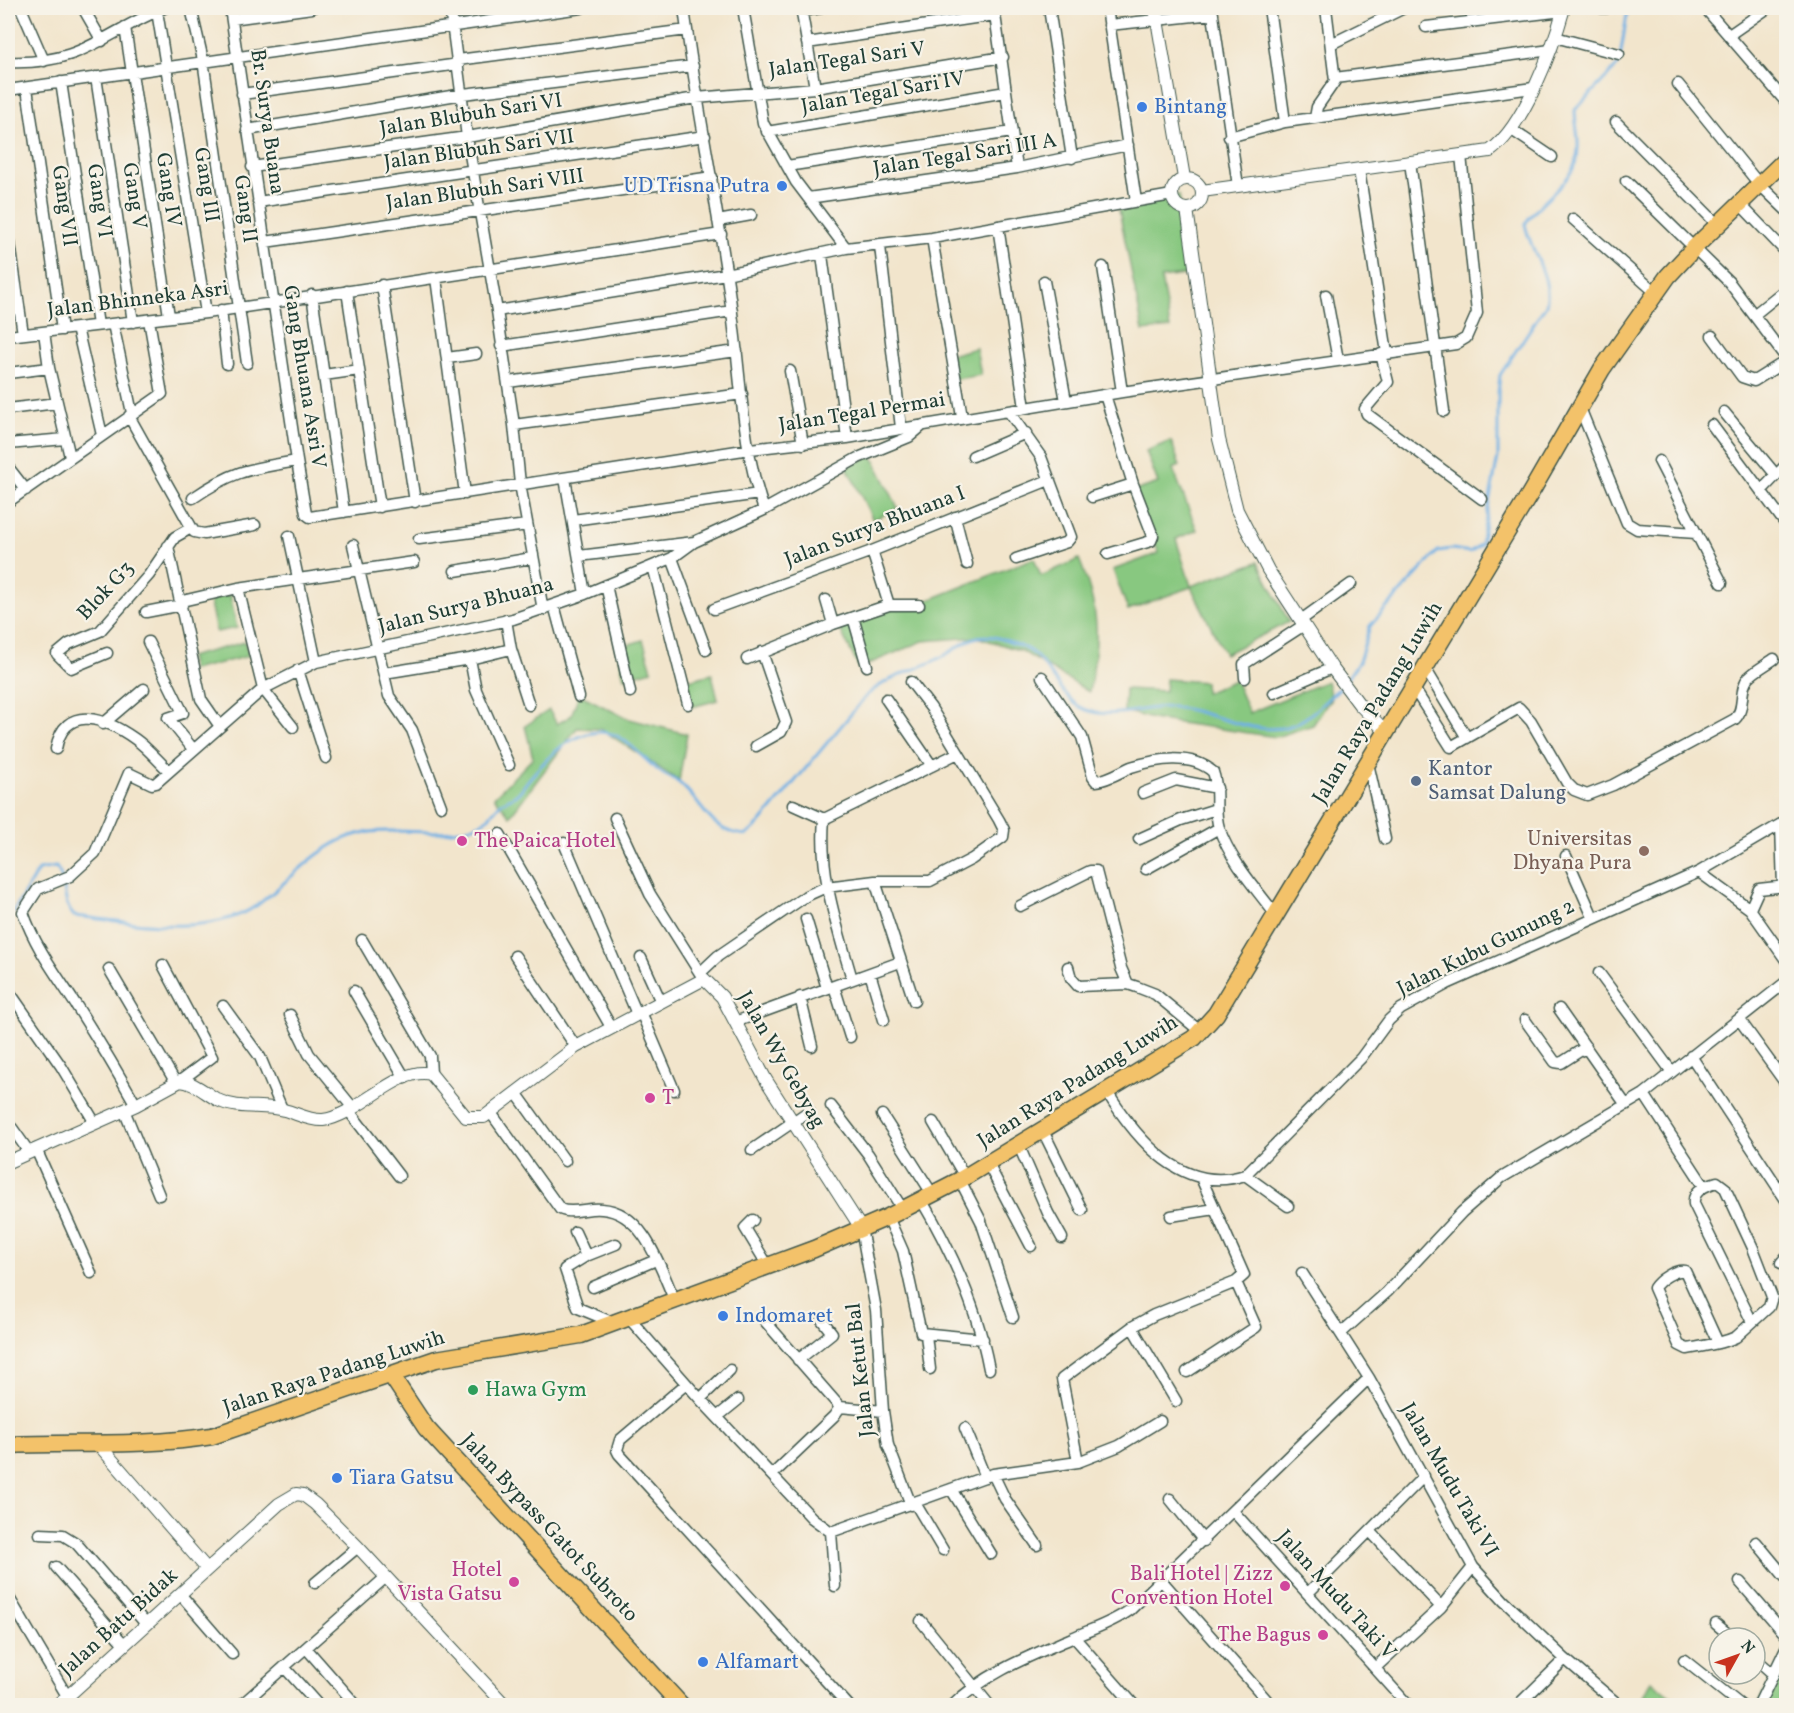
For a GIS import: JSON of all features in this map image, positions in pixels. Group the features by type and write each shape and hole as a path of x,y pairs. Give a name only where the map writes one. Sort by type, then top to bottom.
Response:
{"main road":[{"name":"Jalan Raya Padang Luwih","path":"8,1445 99,1445 175,1441 212,1436 436,1359 581,1335 768,1266 896,1214 1019,1146 1201,1032 1216,1014 1368,763 1602,369 1655,292 1695,246 1786,159"},
{"name":"Jalan Bypass Gatot Subroto","path":"391,1375 426,1428 682,1706"}],"street":[{"path":"21,8 44,61"},
{"path":"83,8 102,41"},
{"name":"Gang II","path":"191,8 203,61 247,363"},
{"name":"Br. Surya Buana","path":"230,8 265,242"},
{"path":"232,19 265,11 304,8"},
{"path":"450,8 467,137 508,382 520,484 543,610"},
{"path":"8,90 131,70 581,8"},
{"path":"684,8 696,98 705,136 721,234 750,449 764,510"},
{"path":"743,8 759,114 787,166 846,248"},
{"path":"815,88 801,9 821,8"},
{"path":"1049,8 1072,158"},
{"path":"1107,8 1137,201"},
{"path":"1269,8 1285,122"},
{"path":"1315,118 1317,107 1333,85 1335,78 1326,8"},
{"path":"1331,44 1404,8"},
{"path":"1602,8 1607,8"},
{"path":"1705,8 1786,102"},
{"path":"1729,35 1768,8"},
{"path":"8,62 44,61 77,54 156,9"},
{"name":"Gang III","path":"156,9 206,313"},
{"path":"1202,191 1490,151 1512,130 1553,44 1563,9 1426,27"},
{"path":"807,43 995,11 1017,168"},
{"path":"1109,25 1156,13 1212,11 1238,186"},
{"path":"1156,13 1184,178"},
{"name":"Gang IV","path":"125,27 169,316"},
{"path":"242,94 687,30"},
{"path":"1335,78 1553,44 1619,54"},
{"name":"Jalan Tegal Sari V","path":"696,98 815,88 1003,57"},
{"path":"247,130 463,94 693,66"},
{"name":"Gang V","path":"96,76 133,322"},
{"name":"Gang VI","path":"61,82 98,325"},
{"path":"1678,84 1759,184 1786,210"},
{"name":"Gang VII","path":"27,88 62,330"},
{"path":"1229,136 1285,122 1533,88"},
{"name":"Jalan Tegal Sari IV","path":"767,132 1006,92"},
{"name":"Jalan Blubuh Sari VI","path":"252,167 467,137 696,98"},
{"path":"1616,122 1718,224"},
{"path":"1512,130 1552,157"},
{"path":"787,166 1012,132"},
{"name":"Jalan Blubuh Sari VII","path":"258,202 705,136"},
{"name":"Jalan Tegal Sari III A","path":"808,198 1017,168 1128,145"},
{"name":"Jalan Tegal Permai","path":"307,516 415,502 750,449 847,438 963,417 1436,347 1462,341 1476,314 1461,155"},
{"path":"1410,162 1444,411"},
{"path":"1359,170 1388,382 1365,408 1367,414 1482,499"},
{"name":"Jalan Blubuh Sari VIII","path":"265,242 712,177"},
{"path":"1184,178 1196,181 1202,191 1198,203 1186,209 1175,203 1172,195 1175,184 1184,178"},
{"path":"1626,181 1695,246 1755,314 1786,357 1754,381 1749,381 1742,377 1712,336"},
{"path":"497,311 726,274 846,248 880,246 932,238 1172,195"},
{"path":"1739,203 1786,252"},
{"path":"1186,209 1219,439 1237,510 1268,570 1332,668 1359,704 1386,732"},
{"path":"718,221 751,215"},
{"path":"1573,219 1655,292"},
{"path":"998,226 1025,408"},
{"path":"8,229 23,334"},
{"name":"Jalan Bhinneka Asri","path":"8,336 206,313 721,234"},
{"path":"932,238 963,417"},
{"name":"Gang Bhuana Asri V","path":"265,242 307,516"},
{"path":"880,246 901,428"},
{"path":"822,255 847,438"},
{"path":"1103,267 1122,392"},
{"path":"436,278 465,494"},
{"path":"1044,281 1066,401"},
{"path":"382,285 415,502"},
{"path":"1755,314 1786,289"},
{"path":"347,291 380,507"},
{"path":"312,295 344,512"},
{"path":"1326,296 1338,360"},
{"path":"221,310 227,364"},
{"path":"501,346 732,311"},
{"path":"8,502 163,393 149,320"},
{"path":"113,324 130,415 191,528 201,535 255,525"},
{"path":"77,328 102,435"},
{"path":"44,332 49,368 70,457"},
{"path":"508,382 737,351"},
{"path":"447,358 476,354"},
{"path":"8,373 49,368"},
{"path":"324,375 359,370"},
{"path":"790,371 803,444"},
{"path":"514,425 742,394"},
{"path":"1105,395 1153,538 1108,554"},
{"path":"8,409 57,403"},
{"path":"1580,408 1627,523 1637,529 1696,533"},
{"path":"1009,412 1041,457 1071,539 1016,559"},
{"path":"1724,412 1776,475"},
{"name":"Jalan Surya Bhuana","path":"130,1108 111,1059 49,966 31,933 23,912 38,890 70,876 95,853 129,773 154,784 263,689 316,662 506,620 543,610 585,594 672,558 694,542 764,510 858,458 909,437 923,425"},
{"path":"1712,425 1785,523"},
{"path":"973,456 1026,433"},
{"path":"8,444 65,439"},
{"path":"193,498 223,478 247,469 297,461"},
{"path":"1659,461 1722,583"},
{"path":"1761,491 1786,465"},
{"path":"8,467 26,490"},
{"path":"565,478 585,594"},
{"name":"Jalan Surya Bhuana I","path":"714,609 872,551 1049,480"},
{"path":"1092,497 1133,484"},
{"path":"573,520 759,495"},
{"path":"956,517 967,564"},
{"path":"419,539 527,525"},
{"name":"Blok G3","path":"107,653 71,668 57,654 69,644 100,631 143,583 168,546 176,537 191,528"},
{"path":"289,536 316,662"},
{"path":"579,556 694,542"},
{"path":"353,545 389,696 405,716 412,730 441,806"},
{"path":"168,546 201,699 219,725"},
{"path":"872,551 889,605"},
{"path":"455,571 532,558"},
{"path":"672,558 706,650"},
{"path":"146,612 238,588 414,562"},
{"path":"653,566 688,704"},
{"path":"1245,678 1244,664 1351,584"},
{"path":"606,585 630,692"},
{"path":"238,588 263,689 293,727"},
{"path":"826,600 833,624"},
{"path":"747,659 833,624 889,605 919,605"},
{"path":"554,606 579,697"},
{"path":"853,617 867,666"},
{"path":"506,620 511,649 529,705"},
{"path":"148,642 183,713 168,718 193,749"},
{"path":"384,673 470,659 511,649"},
{"path":"756,746 781,732 786,722 762,652"},
{"path":"470,659 476,690 509,765"},
{"path":"1413,687 1451,747 1519,708 1531,721 1567,783 1580,794 1595,794 1736,719 1740,711 1744,687 1749,678 1774,659"},
{"path":"1274,693 1332,668"},
{"path":"1425,668 1467,738"},
{"path":"298,670 326,758"},
{"path":"1042,677 1082,737 1096,781 1133,767 1162,760 1192,760 1213,772 1217,788 1216,810 1219,828 1240,867 1276,915"},
{"path":"362,940 430,1056 431,1074 466,1117 474,1119 491,1113 576,1047 661,1002 702,976 718,956 779,913 826,887 875,881 930,881 972,859 1003,837 1004,830 931,708 911,682"},
{"path":"103,723 144,689"},
{"path":"886,699 932,766"},
{"path":"56,749 59,734 74,719 82,717 103,723 134,738 169,771"},
{"path":"793,805 825,819 958,753"},
{"path":"1368,763 1385,839"},
{"path":"1143,793 1176,780 1217,788"},
{"path":"1139,838 1181,820 1216,810"},
{"path":"615,818 651,894 702,976"},
{"path":"825,819 822,854 826,887 852,979"},
{"path":"1750,909 1759,889 1785,886 1784,823"},
{"name":"Jalan Kubu Gunung 2","path":"1245,1175 1347,1073 1389,1020 1401,1009 1436,989 1593,917 1699,873 1784,823"},
{"path":"1146,869 1219,828"},
{"path":"500,834 611,1027"},
{"path":"564,843 674,1090"},
{"path":"1566,856 1593,917"},
{"path":"1020,906 1089,871 1096,871 1121,968 1128,984"},
{"path":"1699,873 1750,909 1786,960"},
{"path":"875,881 914,1001"},
{"path":"806,919 850,1036"},
{"path":"515,956 576,1047"},
{"path":"641,958 661,1002"},
{"path":"735,1022 900,962"},
{"path":"8,1162 130,1108 178,1082 212,1057 163,965"},
{"path":"1068,967 1071,978 1078,986 1128,984 1155,994 1201,1032"},
{"path":"109,969 178,1082"},
{"path":"870,973 884,1020"},
{"path":"1599,973 1672,1072"},
{"name":"Jalan Wy Gebyag","path":"702,976 717,990 793,1123 861,1228"},
{"path":"1341,1333 1387,1292 1480,1195 1521,1164 1644,1094 1786,982"},
{"path":"8,990 61,1066 95,1124"},
{"path":"354,991 405,1078"},
{"path":"800,997 812,1046"},
{"path":"223,1006 260,1057 282,1109"},
{"path":"1559,1009 1626,1105"},
{"path":"290,1016 309,1054 399,1176"},
{"path":"1739,1019 1786,1084"},
{"path":"1525,1020 1556,1062 1561,1063 1586,1047"},
{"path":"1692,1056 1786,1200"},
{"path":"178,1082 192,1084 222,1102 282,1109 317,1120 351,1109 405,1078 420,1073 431,1074"},
{"path":"1107,1092 1138,1137 1165,1160 1203,1180 1231,1179 1245,1175 1288,1206"},
{"path":"517,1094 565,1161"},
{"path":"1644,1094 1704,1186"},
{"path":"831,1106 868,1154 896,1214 920,1330 926,1335 983,1339"},
{"path":"130,1108 159,1195"},
{"path":"752,1150 809,1111"},
{"path":"491,1113 560,1209 567,1212 602,1209 621,1215 642,1234 674,1299"},
{"path":"882,1115 927,1198 952,1255 983,1339 989,1369"},
{"path":"933,1122 963,1178 981,1221 1013,1317"},
{"path":"12,1128 33,1150 91,1273"},
{"path":"1043,1131 1082,1210"},
{"path":"1019,1146 1048,1213 1062,1238"},
{"path":"988,1164 1031,1246"},
{"path":"1078,1462 1062,1379 1132,1327 1154,1315 1236,1282 1244,1275 1203,1180"},
{"path":"1718,1343 1685,1271 1679,1270 1655,1286 1681,1348 1687,1349 1718,1343 1736,1336 1752,1322 1771,1304 1769,1290 1754,1248 1725,1188 1718,1182 1704,1186 1693,1199 1694,1204 1752,1322"},
{"path":"1171,1216 1215,1209"},
{"path":"753,1220 746,1228 768,1266"},
{"name":"Jalan Ketut Bal","path":"861,1228 876,1310 883,1411 888,1444 913,1504 943,1550"},
{"path":"575,1232 586,1256"},
{"path":"616,1244 586,1256 565,1269 577,1305 583,1312 620,1319 686,1384 819,1526 831,1532 989,1476 1078,1462 1119,1446 1160,1421"},
{"path":"593,1287 656,1260"},
{"name":"Jalan Mudu Taki VI","path":"1302,1272 1369,1378 1473,1567 1504,1601 1565,1659 1620,1706"},
{"path":"1187,1372 1237,1342 1256,1327 1236,1282"},
{"path":"764,1320 840,1407 883,1411"},
{"path":"798,1360 832,1333 822,1320"},
{"path":"1132,1327 1176,1401"},
{"path":"926,1335 930,1369"},
{"path":"700,1399 730,1370"},
{"path":"952,1706 973,1686 1119,1618 1204,1541 1369,1378"},
{"path":"686,1384 620,1440 617,1450 619,1454 849,1706"},
{"path":"717,1417 738,1400"},
{"path":"771,1475 834,1416 840,1407"},
{"path":"965,1428 989,1476 1037,1545"},
{"path":"99,1445 207,1569"},
{"path":"1309,1592 1424,1476"},
{"path":"951,1489 991,1554"},
{"name":"Jalan Batu Bidak","path":"57,1706 123,1643 279,1504 296,1494 315,1504 358,1547"},
{"path":"1170,1499 1204,1541"},
{"name":"Jalan Mudu Taki V","path":"1233,1511 1309,1592 1409,1706"},
{"path":"1370,1531 1441,1607"},
{"path":"831,1532 835,1586"},
{"path":"40,1534 63,1534 75,1543 146,1624"},
{"path":"1756,1542 1786,1578"},
{"path":"315,1583 358,1547 506,1706"},
{"path":"56,1567 123,1643"},
{"path":"1376,1667 1441,1607 1473,1567"},
{"path":"240,1706 386,1577"},
{"path":"1162,1581 1272,1706"},
{"path":"1740,1582 1786,1635"},
{"path":"180,1594 232,1654"},
{"path":"8,1596 67,1696 76,1706"},
{"path":"921,1621 990,1706"},
{"path":"1074,1637 1135,1706"},
{"path":"306,1648 357,1706"},
{"path":"1758,1706 1786,1648"},
{"path":"1517,1706 1565,1659"},
{"path":"1684,1660 1742,1706"},
{"path":"284,1667 319,1706"},
{"path":"1767,1669 1772,1673"}],"green space":[{"path":"1179,195 1192,274 1161,278 1170,328 1143,331 1118,205"},
{"path":"976,348 981,375 951,380 946,356"},
{"path":"1171,441 1180,466 1173,469 1197,530 1176,539 1191,586 1258,562 1289,622 1225,654 1191,587 1128,610 1113,570 1159,553 1132,492 1158,483 1146,451"},
{"path":"872,455 898,508 873,520 847,467"},
{"path":"1034,558 1041,576 1079,559 1091,594 1096,625 1095,656 1089,692 1022,651 977,637 923,641 859,668 839,627 871,610 926,601"},
{"path":"230,595 237,628 216,632 209,598"},
{"path":"643,640 652,670 624,678 617,648"},
{"path":"245,642 249,656 192,670 189,657"},
{"path":"712,674 718,700 688,708 681,682"},
{"path":"1166,679 1205,682 1205,693 1235,680 1249,713 1327,681 1331,698 1313,725 1276,737 1152,719 1124,711 1125,689 1165,691"},
{"path":"579,694 626,718 687,734 679,781 601,729 577,728 510,816 494,797 533,758 525,726 549,710 557,724 571,716"},
{"path":"1786,1651 1786,1705 1766,1705 1759,1702"},
{"path":"1651,1681 1683,1705 1639,1705"}],"waterway":[{"path":"1346,680 1359,662 1370,626 1438,551 1452,549 1470,552 1481,544 1498,457 1500,375 1546,305 1544,275 1525,224 1572,171 1578,148 1575,110 1619,64 1628,8"},
{"path":"8,917 14,911 38,870 56,867 62,879 67,905 74,916 167,925 192,925 237,916 256,906 325,849 351,836 383,831 450,831 481,823 500,804 518,793 552,754 578,737 599,732 617,736 625,741 664,774 678,782 714,823 723,829 747,835 760,823 867,695 891,679 936,660 978,637 997,638 1029,650 1041,661 1059,687 1073,702 1090,711 1100,713 1110,714 1172,707 1256,728 1273,729 1289,726 1304,719 1342,686"}],"place":[{"name":"Bintang","path":"1142,107"},
{"name":"UD Trisna Putra","path":"782,186"},
{"name":"Kantor Samsat Dalung","path":"1416,781"},
{"name":"The Paica Hotel","path":"462,841"},
{"name":"Universitas Dhyana Pura","path":"1644,851"},
{"name":"T","path":"650,1098"},
{"name":"Indomaret","path":"723,1316"},
{"name":"Hawa Gym","path":"473,1390"},
{"name":"Tiara Gatsu","path":"337,1478"},
{"name":"Hotel Vista Gatsu","path":"514,1582"},
{"name":"Bali Hotel | Zizz Convention Hotel","path":"1285,1586"},
{"name":"The Bagus","path":"1323,1635"},
{"name":"Alfamart","path":"703,1662"}]}
